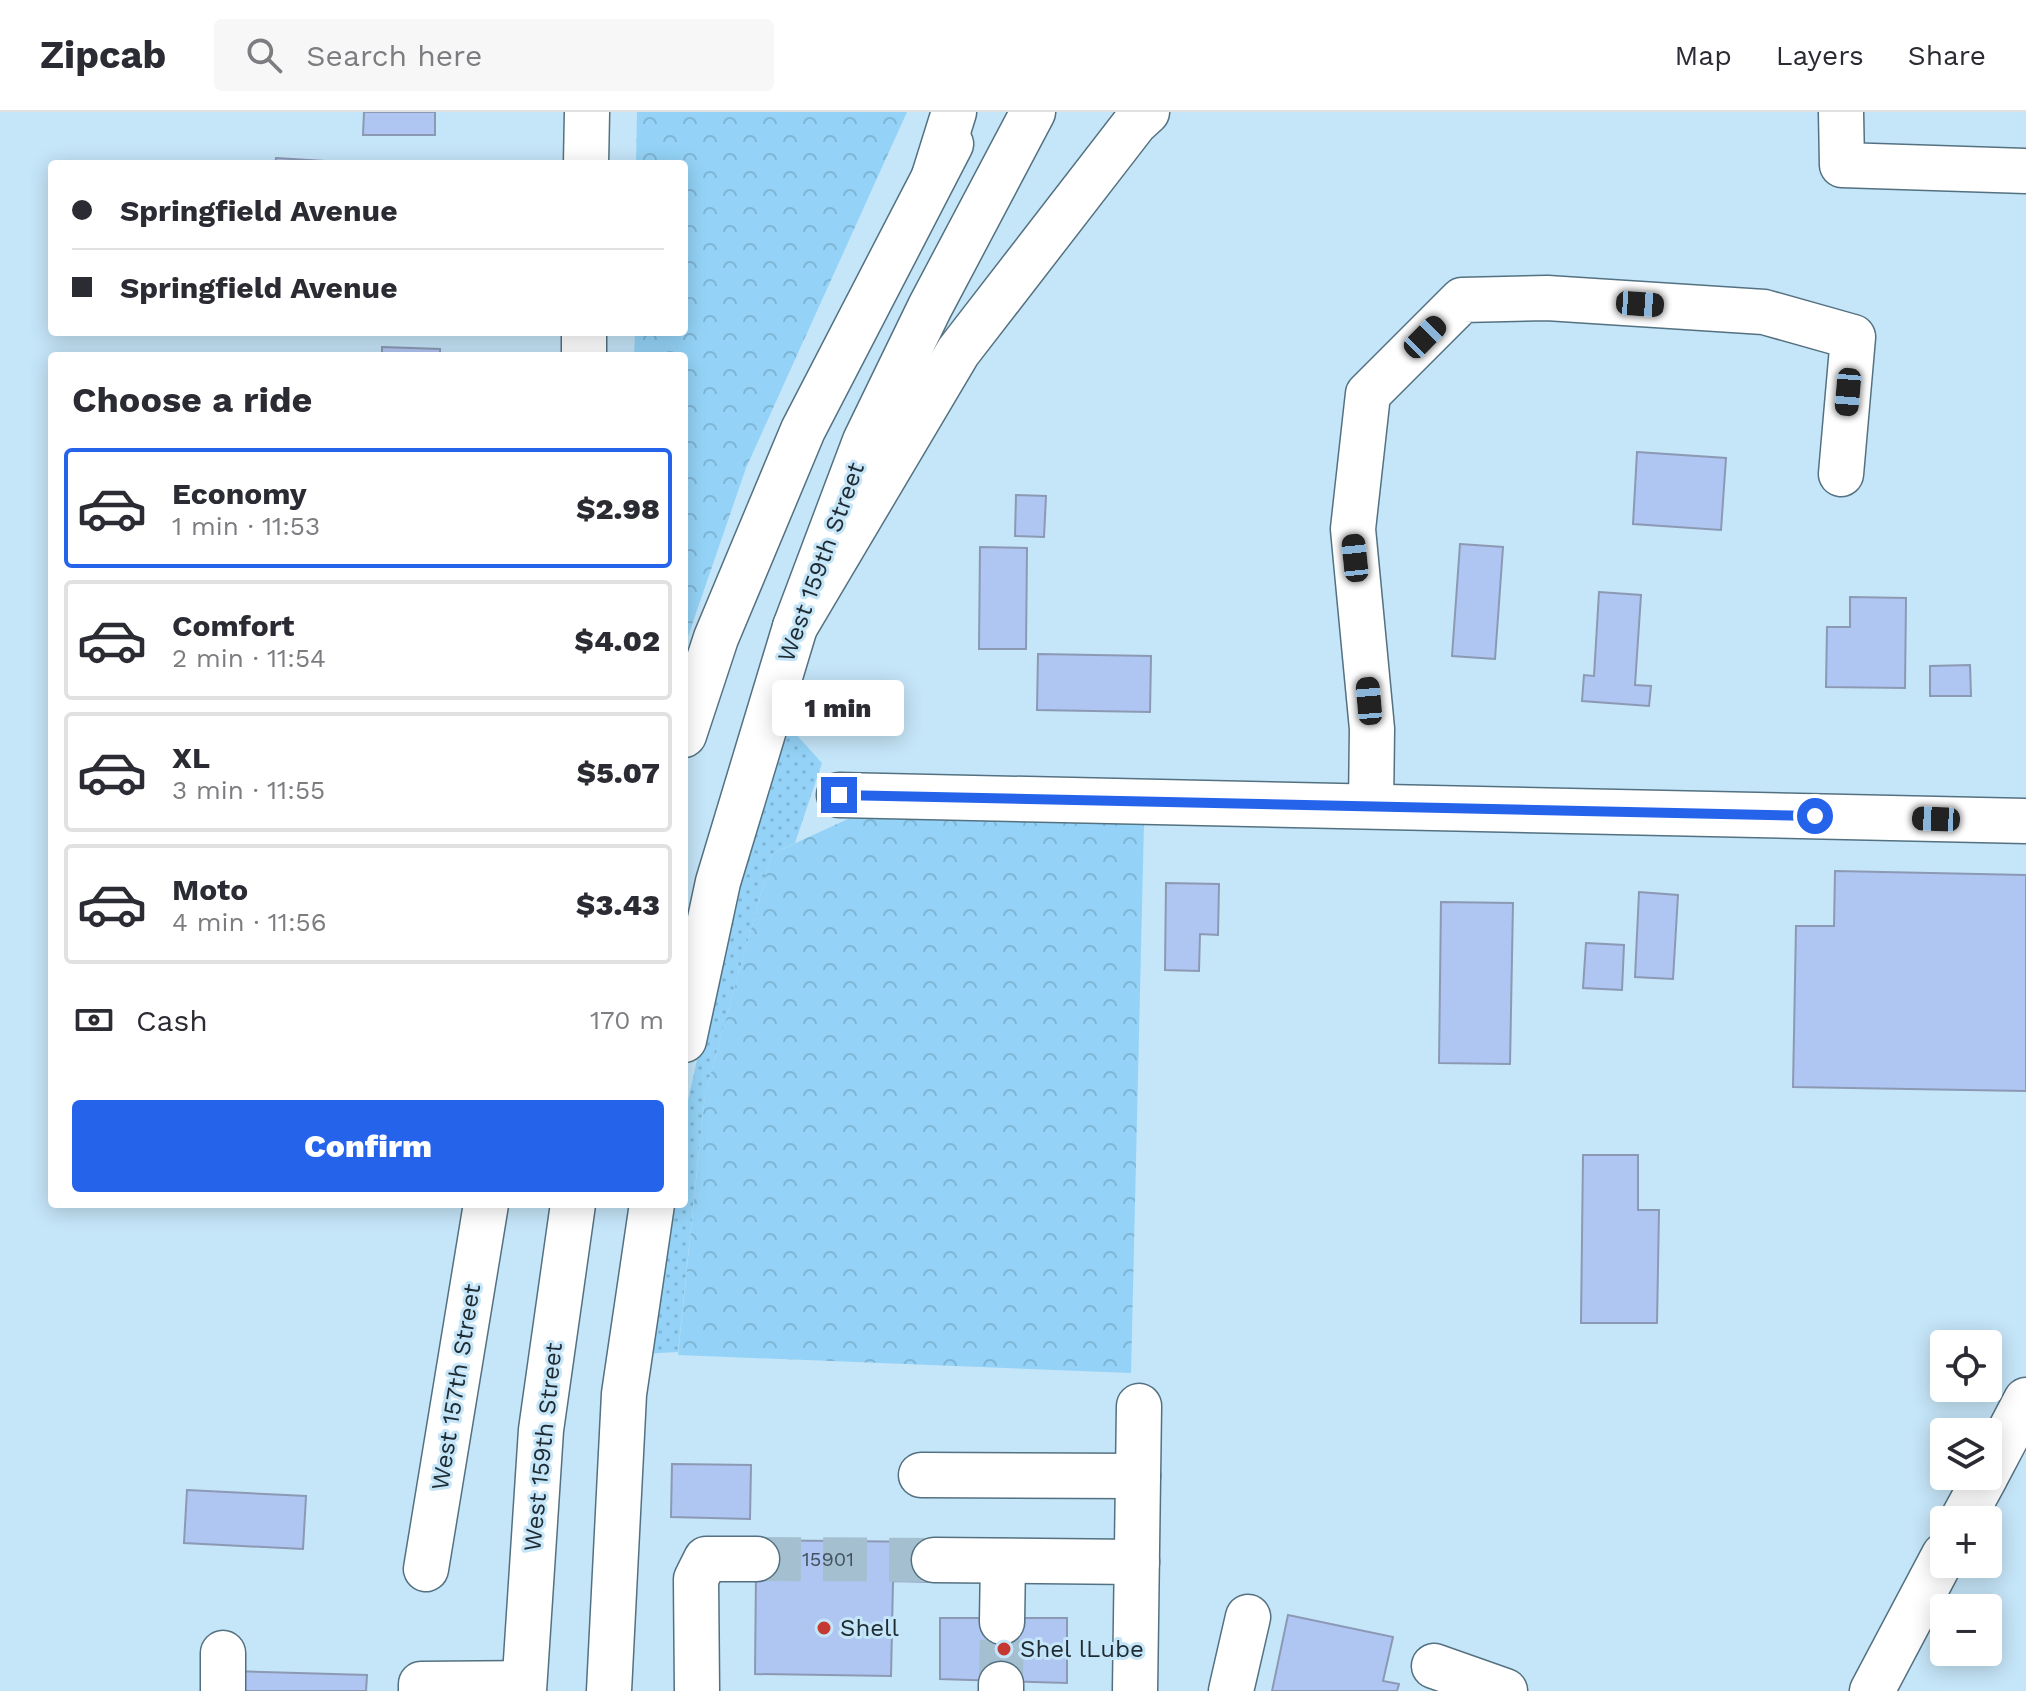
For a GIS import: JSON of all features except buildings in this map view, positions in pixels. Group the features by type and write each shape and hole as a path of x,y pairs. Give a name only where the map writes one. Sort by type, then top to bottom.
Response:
{"main road":[{"path":"586,160 587,112"},
{"path":"934,176 954,112"},
{"path":"688,723 716,638 803,430 968,112"},
{"name":"West 159th Street","path":"688,1021 718,882 795,627 865,441 930,307 1033,112"},
{"path":"795,627 958,352 1135,123 1147,112"},
{"path":"1841,112 1842,165 2026,171"},
{"path":"1371,806 1372,729 1353,529 1368,394 1462,300 1547,298 1764,312 1853,337 1841,474"},
{"path":"839,795 2026,821"},
{"name":"West 157th Street","path":"426,1569 485,1208"},
{"name":"West 159th Street","path":"524,1687 541,1430 572,1208"},
{"path":"609,1691 624,1394 651,1208"},
{"path":"2002,1446 2026,1400"},
{"path":"1135,1691 1139,1406"},
{"path":"921,1475 1138,1476"},
{"path":"697,1691 696,1579 706,1559 757,1559"},
{"path":"934,1560 1137,1562"},
{"path":"1002,1622 1003,1561"},
{"path":"1872,1691 1932,1578"},
{"path":"1231,1691 1248,1617"},
{"path":"1434,1666 1505,1691"},
{"path":"421,1691 421,1684 524,1687"}],"green space":[{"path":"637,112 907,112 746,468 688,636 688,352 634,352 635,336 688,336 688,160 636,160"},
{"path":"782,719 822,763 795,843 772,854 705,1094 678,1352 640,1354 666,1208 688,1208 688,1100 722,948"},
{"path":"863,812 1144,822 1131,1373 678,1355 705,1094 772,854"}],"tunnel":[{"path":"757,1559 934,1560"},
{"path":"1001,1684 1002,1622"}],"place":[{"name":"Shell","path":"824,1628"},
{"name":"Shel lLube","path":"1004,1649"}],"route":[{"path":"839,795 1815,816"}]}
